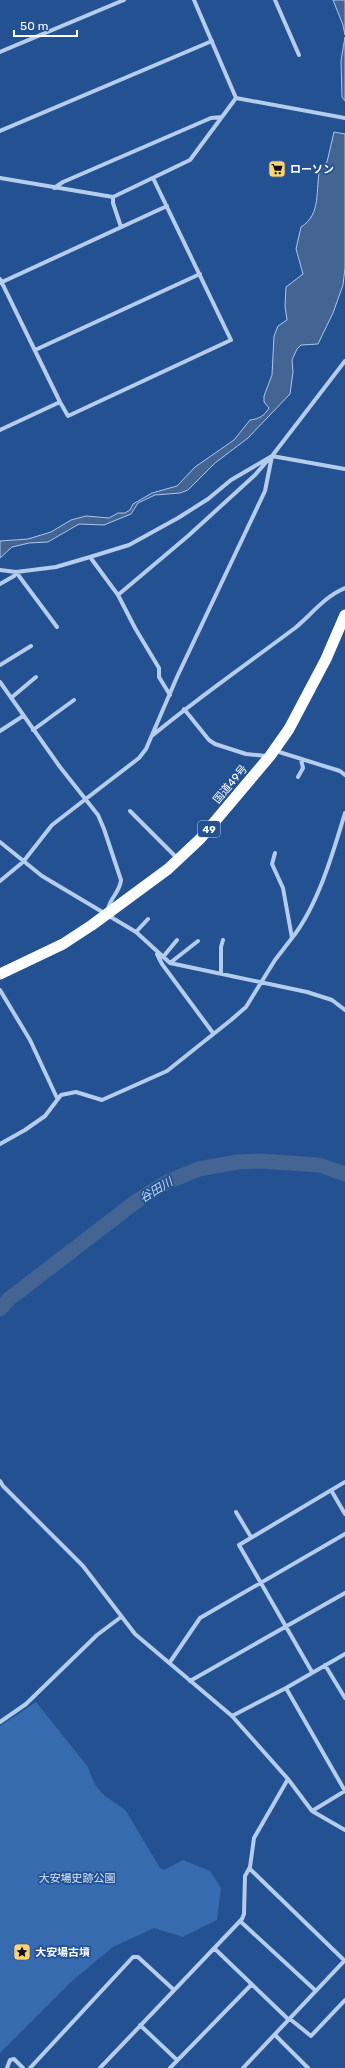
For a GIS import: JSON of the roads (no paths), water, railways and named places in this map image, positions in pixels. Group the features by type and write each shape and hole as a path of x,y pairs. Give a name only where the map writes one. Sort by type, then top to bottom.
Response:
{"highway":[{"name":"国道49号","path":"0,974 63,944 107,915 179,860 216,821 272,754 310,693 345,615"}],"street":[{"path":"0,52 124,0"},
{"path":"194,0 236,98"},
{"path":"275,0 299,55"},
{"path":"0,131 212,41"},
{"path":"0,178 113,197 190,160 236,98"},
{"path":"236,98 345,118"},
{"path":"54,188 63,182 211,118 222,117"},
{"path":"153,178 167,206 200,274 231,340 68,416 0,281 167,206"},
{"path":"113,197 113,203 121,227"},
{"path":"36,350 200,274"},
{"path":"118,594 188,536 255,475 343,369 345,361"},
{"path":"0,430 60,402"},
{"path":"0,881 23,862 52,825 139,758 146,749 265,491 272,456"},
{"path":"0,570 16,572 56,567 129,545 178,518 208,499 231,480 272,456 345,469"},
{"path":"90,557 118,594 159,668 158,677 170,695"},
{"path":"0,584 14,576 16,572"},
{"path":"16,572 57,627"},
{"path":"152,735 184,709 296,627 314,609 345,588"},
{"path":"0,665 31,646"},
{"path":"11,698 36,677"},
{"path":"0,682 60,767 86,798 104,829 120,875 120,888 109,904 107,915"},
{"path":"33,730 74,700"},
{"path":"184,709 209,740 216,744 246,754 272,754 301,759 340,771 345,775"},
{"path":"0,731 23,716"},
{"path":"298,776 302,768 301,759"},
{"path":"130,811 179,860"},
{"path":"0,1144 40,1120 48,1112 57,1098 69,1092 76,1092 102,1100 167,1071 246,1007 275,960 302,925 324,875 345,813"},
{"path":"0,842 23,862 68,894 136,932 170,962 319,996 332,1000 345,1010"},
{"path":"275,853 272,864 283,888 292,938"},
{"path":"136,932 148,919"},
{"path":"163,957 176,940"},
{"path":"221,974 221,947 223,940"},
{"path":"170,962 198,941"},
{"path":"157,952 166,970 213,1033"},
{"path":"0,990 30,1040 57,1098"},
{"path":"0,1481 3,1486 83,1566 121,1617 140,1638 232,1716 288,1779 312,1811 345,1830"},
{"path":"312,1672 285,1628 239,1545 345,1482"},
{"path":"331,1490 345,1514"},
{"path":"236,1512 251,1537"},
{"path":"170,1662 200,1618 345,1534"},
{"path":"190,1681 345,1593"},
{"path":"0,1722 26,1704 96,1635 121,1617"},
{"path":"232,1716 286,1688 345,1654"},
{"path":"325,1665 345,1698"},
{"path":"286,1688 345,1791 312,1811"},
{"path":"100,2068 240,1921 244,1914 246,1876 250,1870 254,1838 288,1779"},
{"path":"243,2068 345,1960 250,1870"},
{"path":"240,1921 316,1991"},
{"path":"215,1948 289,2019 311,2036 345,2000"},
{"path":"30,2068 133,1957 138,1957 174,1990"},
{"path":"170,2068 252,1985"},
{"path":"140,2025 177,2060"},
{"path":"274,2035 308,2068"},
{"path":"7,2068 10,2060 14,2059 23,2068"}],"waterway":[{"name":"谷田川","path":"0,1309 9,1299 138,1200 167,1182 199,1169 237,1162 259,1161 319,1165 345,1174"}],"place":[{"name":"ローソン","path":"277,169"},
{"name":"大安場古墳","path":"22,1952"}],"park label":[{"name":"大安場史跡公園","path":"77,1878"}]}
